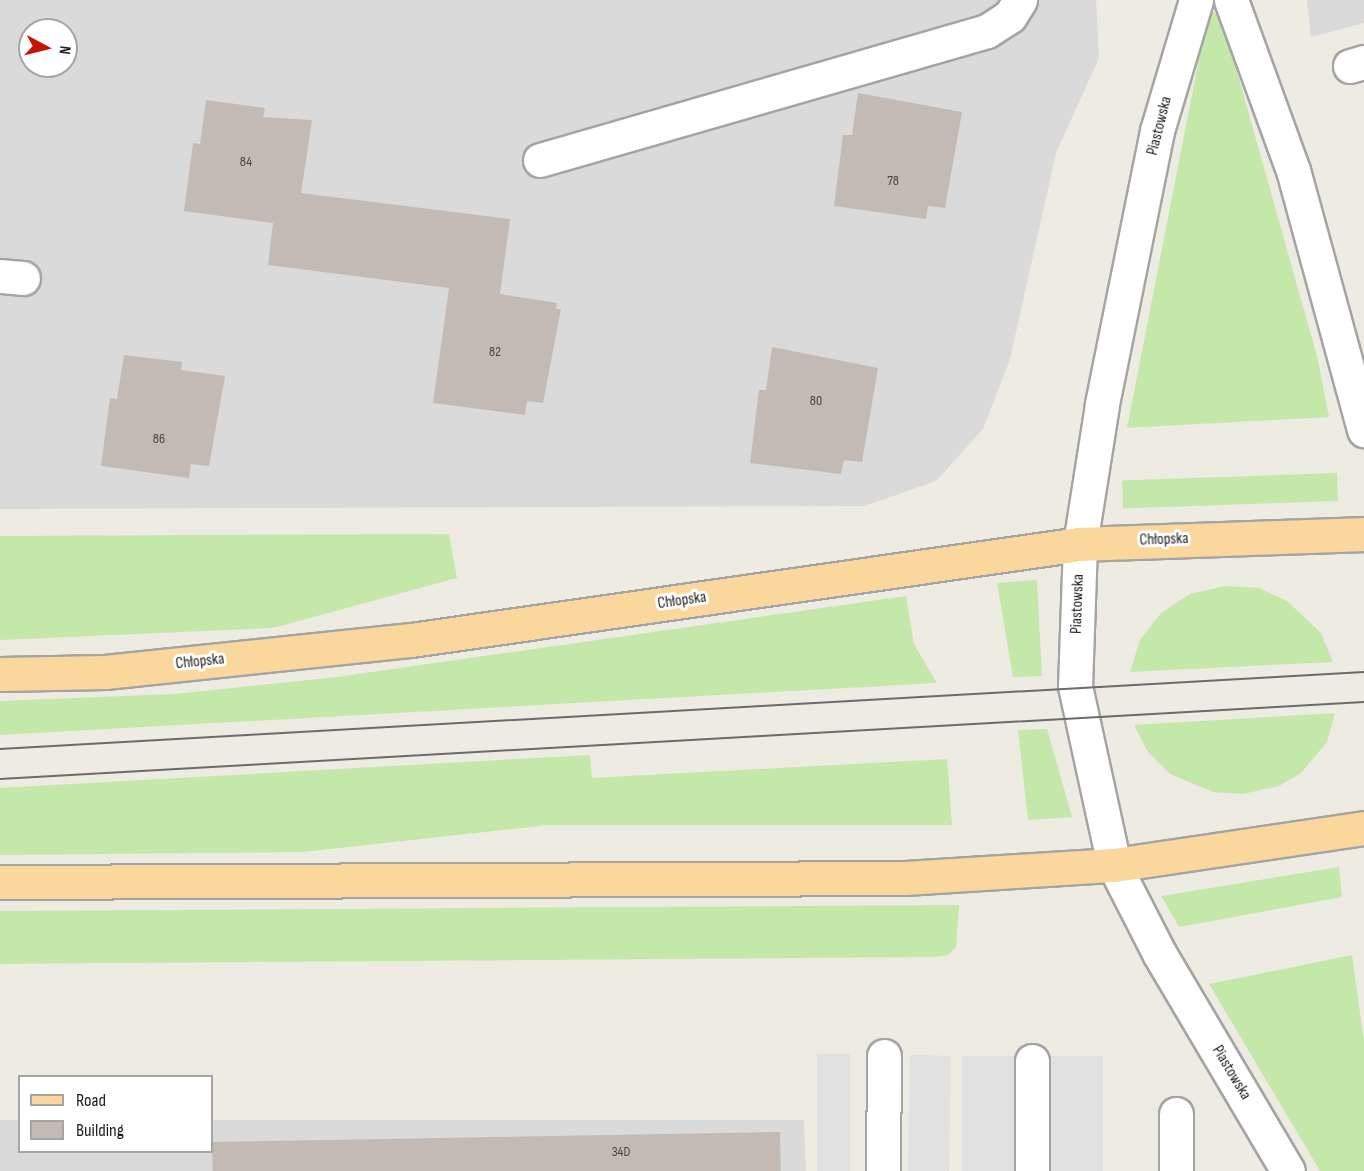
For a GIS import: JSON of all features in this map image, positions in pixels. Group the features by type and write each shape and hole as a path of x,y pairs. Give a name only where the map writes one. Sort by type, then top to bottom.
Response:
{"main road":[{"name":"Chłopska","path":"0,674 105,672 411,640 1080,544 1364,534"},
{"path":"0,882 905,878 1114,865 1364,828"}],"street":[{"path":"540,160 566,148 987,31 1010,16 1020,0"},
{"name":"Piastowska","path":"1196,0 1157,131 1102,405 1080,544 1075,686 1114,865 1159,953 1288,1171"},
{"path":"1231,0 1293,170 1364,430"},
{"path":"883,1171 884,1056"},
{"path":"1032,1061 1032,1171"},
{"path":"1176,1114 1176,1171"}],"shaded area":[{"path":"0,0 1096,0 1099,58 1056,153 1010,359 983,429 936,481 865,506 0,509"},
{"path":"1307,0 1364,0 1364,23 1311,37"},
{"path":"817,1054 850,1054 850,1171 817,1171"},
{"path":"910,1055 951,1056 949,1171 908,1171"},
{"path":"962,1056 1103,1056 1103,1171 962,1171"},
{"path":"0,1120 18,1120 18,1153 213,1153 213,1120 804,1120 806,1171 0,1171"}],"green space":[{"path":"1213,12 1222,18 1318,360 1329,417 1127,428 1207,18"},
{"path":"1337,473 1338,501 1123,508 1122,481"},
{"path":"449,534 457,578 273,628 0,640 0,536"},
{"path":"1037,580 1042,676 1013,677 997,583"},
{"path":"1225,586 1259,588 1287,601 1321,633 1333,662 1130,672 1140,640 1161,613 1190,594"},
{"path":"906,596 914,644 937,683 0,735 0,701 174,694 337,677"},
{"path":"1335,713 1327,742 1301,773 1279,786 1243,794 1213,792 1170,774 1148,752 1134,725"},
{"path":"1047,729 1072,817 1028,820 1018,730"},
{"path":"590,755 592,778 947,759 952,825 549,825 303,852 0,855 0,788"},
{"path":"1339,867 1342,897 1179,927 1161,896"},
{"path":"959,905 956,947 948,955 935,957 0,964 0,911"},
{"path":"1352,955 1364,1041 1364,1171 1320,1171 1209,984"}],"building":[{"path":"858,93 962,112 945,208 928,206 926,219 834,206 843,135 852,135"},
{"path":"206,100 265,108 263,117 312,120 301,193 510,219 500,294 557,303 556,309 561,309 543,403 527,401 525,415 433,403 449,288 268,265 273,223 184,211 193,143 200,144"},
{"path":"772,347 878,368 862,462 844,460 841,474 750,463 759,390 766,390"},
{"path":"124,355 182,362 181,370 225,376 209,466 191,464 189,478 101,466 110,398 117,399"},
{"path":"780,1132 781,1171 213,1171 213,1142"}],"tram line":[{"path":"0,749 1364,672"},
{"path":"0,779 1364,702"}]}
